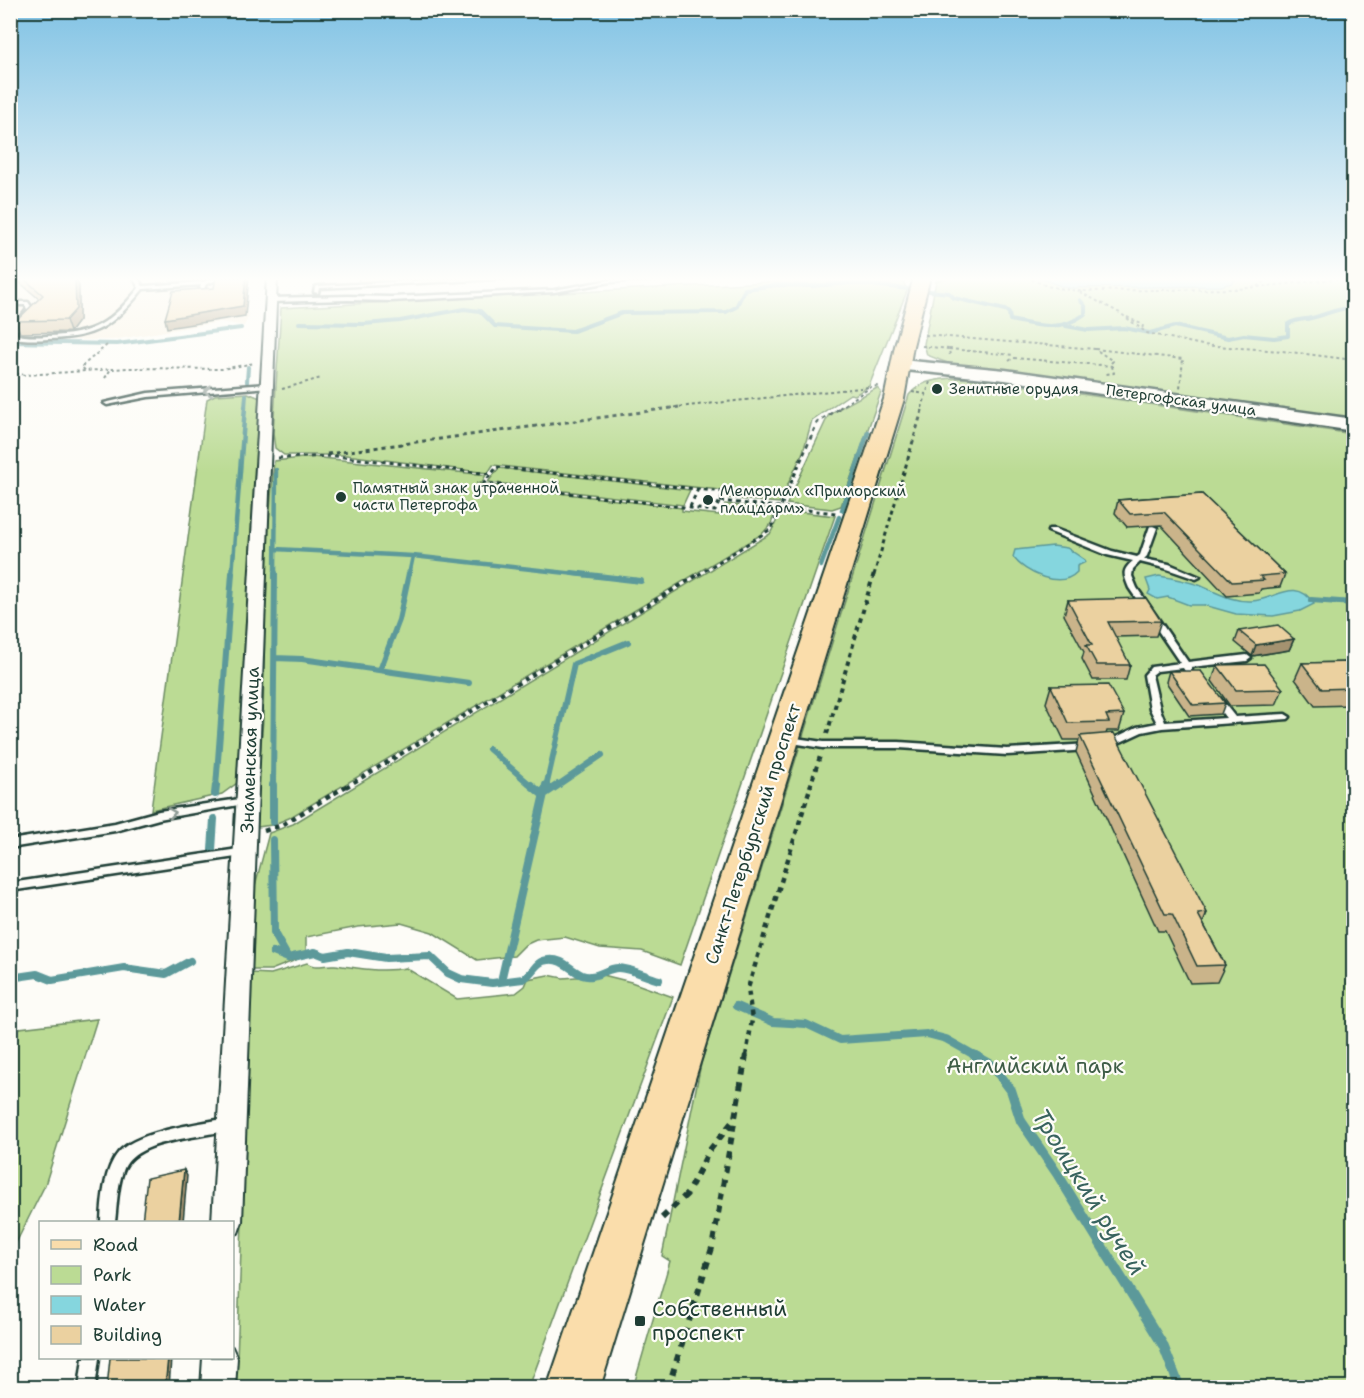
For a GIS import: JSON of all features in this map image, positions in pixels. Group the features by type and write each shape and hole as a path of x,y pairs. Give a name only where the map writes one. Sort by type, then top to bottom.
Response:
{"main road":[{"name":"Санкт-Петербургский проспект","path":"573,1388 894,399 906,342"},
{"name":"Петергофская улица","path":"901,366 1005,375 1353,425"}],"street":[{"name":"Знаменская улица","path":"227,1221 268,342"},
{"path":"218,1388 220,1359"}],"lane":[{"path":"107,403 148,395 267,389"},
{"path":"1153,528 1149,533 1148,547 1129,568 1128,576 1190,670"},
{"path":"1052,531 1110,553 1166,566 1196,577"},
{"path":"1162,725 1155,709 1148,675 1154,669 1190,670 1247,658"},
{"path":"1214,695 1232,720"},
{"path":"784,740 824,745 899,745 1007,752 1109,744 1140,729 1162,725 1285,717"},
{"path":"10,844 115,827 159,815 246,801"},
{"path":"10,887 246,844"},
{"path":"108,1221 114,1175 125,1154 141,1145 173,1136 232,1124"},
{"path":"87,1388 91,1359"}],"path":[{"path":"1012,342 1183,359 1180,391"},
{"path":"1189,342 1353,360"},
{"path":"86,371 81,367 107,345"},
{"path":"246,844 282,825 763,536 771,529 817,423 901,366 934,348"},
{"path":"949,349 1014,355"},
{"path":"1095,349 1112,359 1114,373 1105,375"},
{"path":"1006,364 1013,358 1112,366"},
{"path":"10,373 111,369 222,369 267,359"},
{"path":"105,378 111,369"},
{"path":"267,389 321,378"},
{"path":"263,460 314,456 678,407 871,387"},
{"path":"668,1388 711,1248 752,1020 748,988 824,745 928,387"},
{"path":"314,456 491,474"},
{"path":"497,467 698,489 724,492 715,511 484,483 497,467"},
{"path":"690,507 698,489"},
{"path":"720,501 842,513"},
{"path":"660,1221 687,1194 709,1151 735,1118"}],"green space":[{"path":"279,342 887,342 869,386 855,395 850,394 812,420 803,452 779,503 728,498 729,491 493,465 488,473 346,455 284,455 275,448 273,433"},
{"path":"1353,342 1353,420 950,364 927,355 924,344"},
{"name":"Английский парк","path":"953,378 979,379 1353,434 1353,1387 633,1388 670,1261 662,1256 701,1064 909,395 924,384"},
{"path":"877,388 881,392 841,506 832,509 787,504 829,414"},
{"path":"248,393 260,398 237,783 222,794 151,810 207,399 215,395"},
{"path":"312,457 486,475 482,482 476,483 682,508 682,511 719,515 725,504 776,510 771,524 762,534 289,818 272,825 250,828 255,817 263,720 266,558 274,461"},
{"path":"499,468 690,490 683,505 488,482"},
{"path":"782,510 835,516 680,965 642,951 600,948 565,937 536,940 525,945 514,956 477,960 432,932 401,923 358,927 306,937 306,956 271,970 252,970 252,897 269,833 293,824 770,534"},
{"path":"307,963 314,966 335,965 379,970 406,968 457,999 516,993 525,986 528,979 548,975 563,978 603,975 673,997 529,1387 236,1388 251,973 271,974"},
{"path":"97,1019 45,1185 11,1253 11,1029"}],"water":[{"path":"1053,546 1067,548 1086,562 1077,566 1077,572 1062,580 1034,574 1013,557 1015,550"},
{"path":"1159,576 1199,585 1224,596 1245,601 1261,600 1293,590 1307,596 1314,604 1300,611 1273,616 1236,614 1204,605 1189,605 1168,597 1157,599 1148,594 1150,590 1146,579"}],"building":[{"path":"1202,494 1285,574 1260,576 1264,580 1232,582 1164,512 1130,514 1118,500"},
{"path":"1146,598 1161,621 1108,622 1130,665 1097,665 1086,645 1092,645 1068,600"},
{"path":"1278,625 1294,639 1256,645 1239,631"},
{"path":"1353,662 1353,688 1322,689 1302,663"},
{"path":"1264,664 1283,689 1236,690 1217,665"},
{"path":"1169,671 1201,671 1225,703 1193,705"},
{"path":"1108,685 1124,714 1106,715 1109,722 1068,723 1051,686"},
{"path":"1114,733 1207,913 1198,914 1225,965 1197,966 1172,914 1165,914 1080,736"},
{"path":"184,1170 179,1221 142,1221 147,1178"},
{"path":"110,1359 168,1359 165,1388 107,1388"}],"waterway":[{"path":"23,342 131,342"},
{"path":"247,382 248,367"},
{"path":"245,408 246,395"},
{"path":"232,575 245,407"},
{"path":"842,510 868,432"},
{"path":"275,549 276,470"},
{"path":"821,566 839,517"},
{"path":"275,549 275,575"},
{"path":"275,549 413,556"},
{"path":"409,575 413,556"},
{"path":"413,556 585,575"},
{"path":"216,787 232,573"},
{"path":"273,787 275,573"},
{"path":"380,670 399,620 409,573"},
{"path":"572,573 641,581"},
{"path":"1311,600 1354,603"},
{"path":"546,787 574,664 628,642"},
{"path":"275,658 302,659 469,683"},
{"path":"489,749 533,787"},
{"path":"555,787 602,755"},
{"path":"215,794 216,785"},
{"path":"531,785 544,794"},
{"path":"544,794 546,785"},
{"path":"273,787 273,822"},
{"path":"544,794 555,787"},
{"path":"501,981 544,794"},
{"path":"212,850 214,819"},
{"path":"273,840 274,933 288,958"},
{"name":"Троицкий ручей","path":"273,952 288,958"},
{"name":"Троицкий ручей","path":"288,958 315,952 325,956 348,952 386,958 430,956 448,973 461,979 492,983 523,979 540,963 553,960 587,976 618,968 628,969 659,980"},
{"name":"Троицкий ручей","path":"10,978 37,974 52,980 124,968 166,974 190,961"},
{"name":"Троицкий ручей","path":"736,1006 773,1022 806,1024 840,1040 927,1034 946,1039 976,1056"},
{"name":"Троицкий ручей","path":"974,1055 992,1065 1011,1090 1021,1121 1058,1175 1163,1345 1180,1388"}],"place":[{"name":"Зенитные орудия","path":"937,389"},
{"name":"Памятный знак утраченной части Петергофа","path":"341,497"},
{"name":"Мемориал «Приморский плацдарм»","path":"708,500"},
{"name":"Собственный проспект","path":"640,1321"}]}
